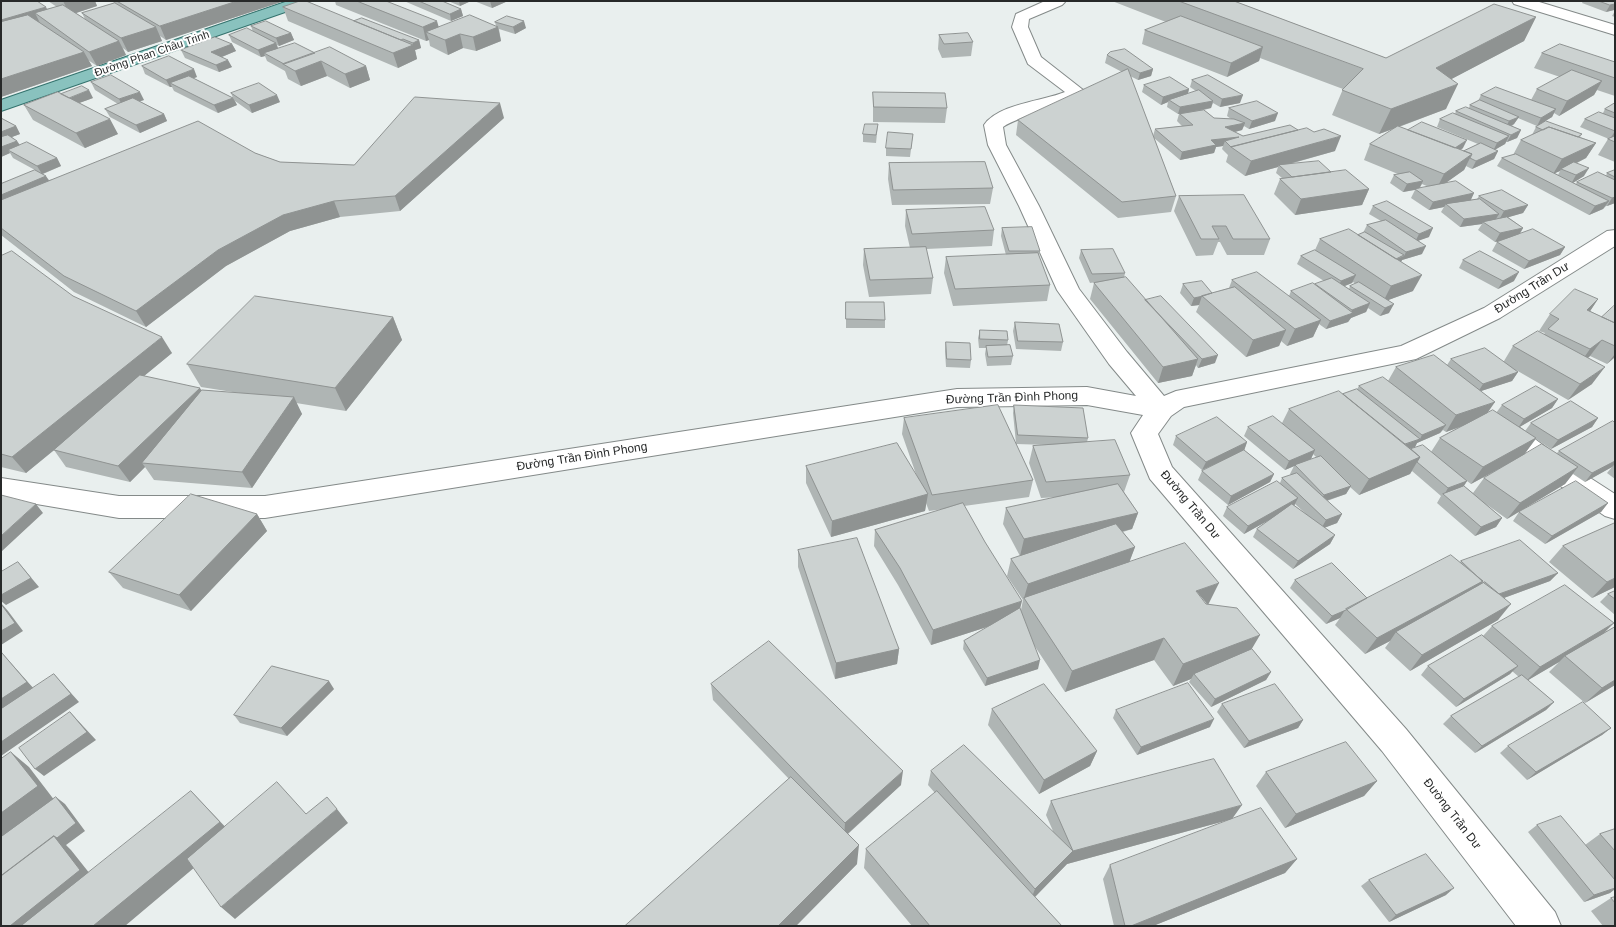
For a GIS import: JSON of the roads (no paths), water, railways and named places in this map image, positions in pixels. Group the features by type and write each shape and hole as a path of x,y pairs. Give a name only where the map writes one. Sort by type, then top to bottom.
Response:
{"main road":[{"name":"Đường Phan Châu Trinh","path":"1,106 303,1"}],"street":[{"path":"1518,1 1615,30"},
{"path":"1057,2 1032,11 1022,17 1020,27 1036,64 1078,92 1029,108 998,121 993,125 997,145 1029,206 1068,290 1118,358 1162,410"},
{"name":"Đường Trần Dư","path":"1541,926 1394,740 1160,472 1144,433 1162,410 1176,400 1407,353 1492,313 1615,236"},
{"path":"1407,353 1429,371"},
{"name":"Đường Trần Đình Phong","path":"1,488 119,507 265,507 957,398 1087,396 1162,410"},
{"path":"1482,412 1557,470 1615,508"}]}
